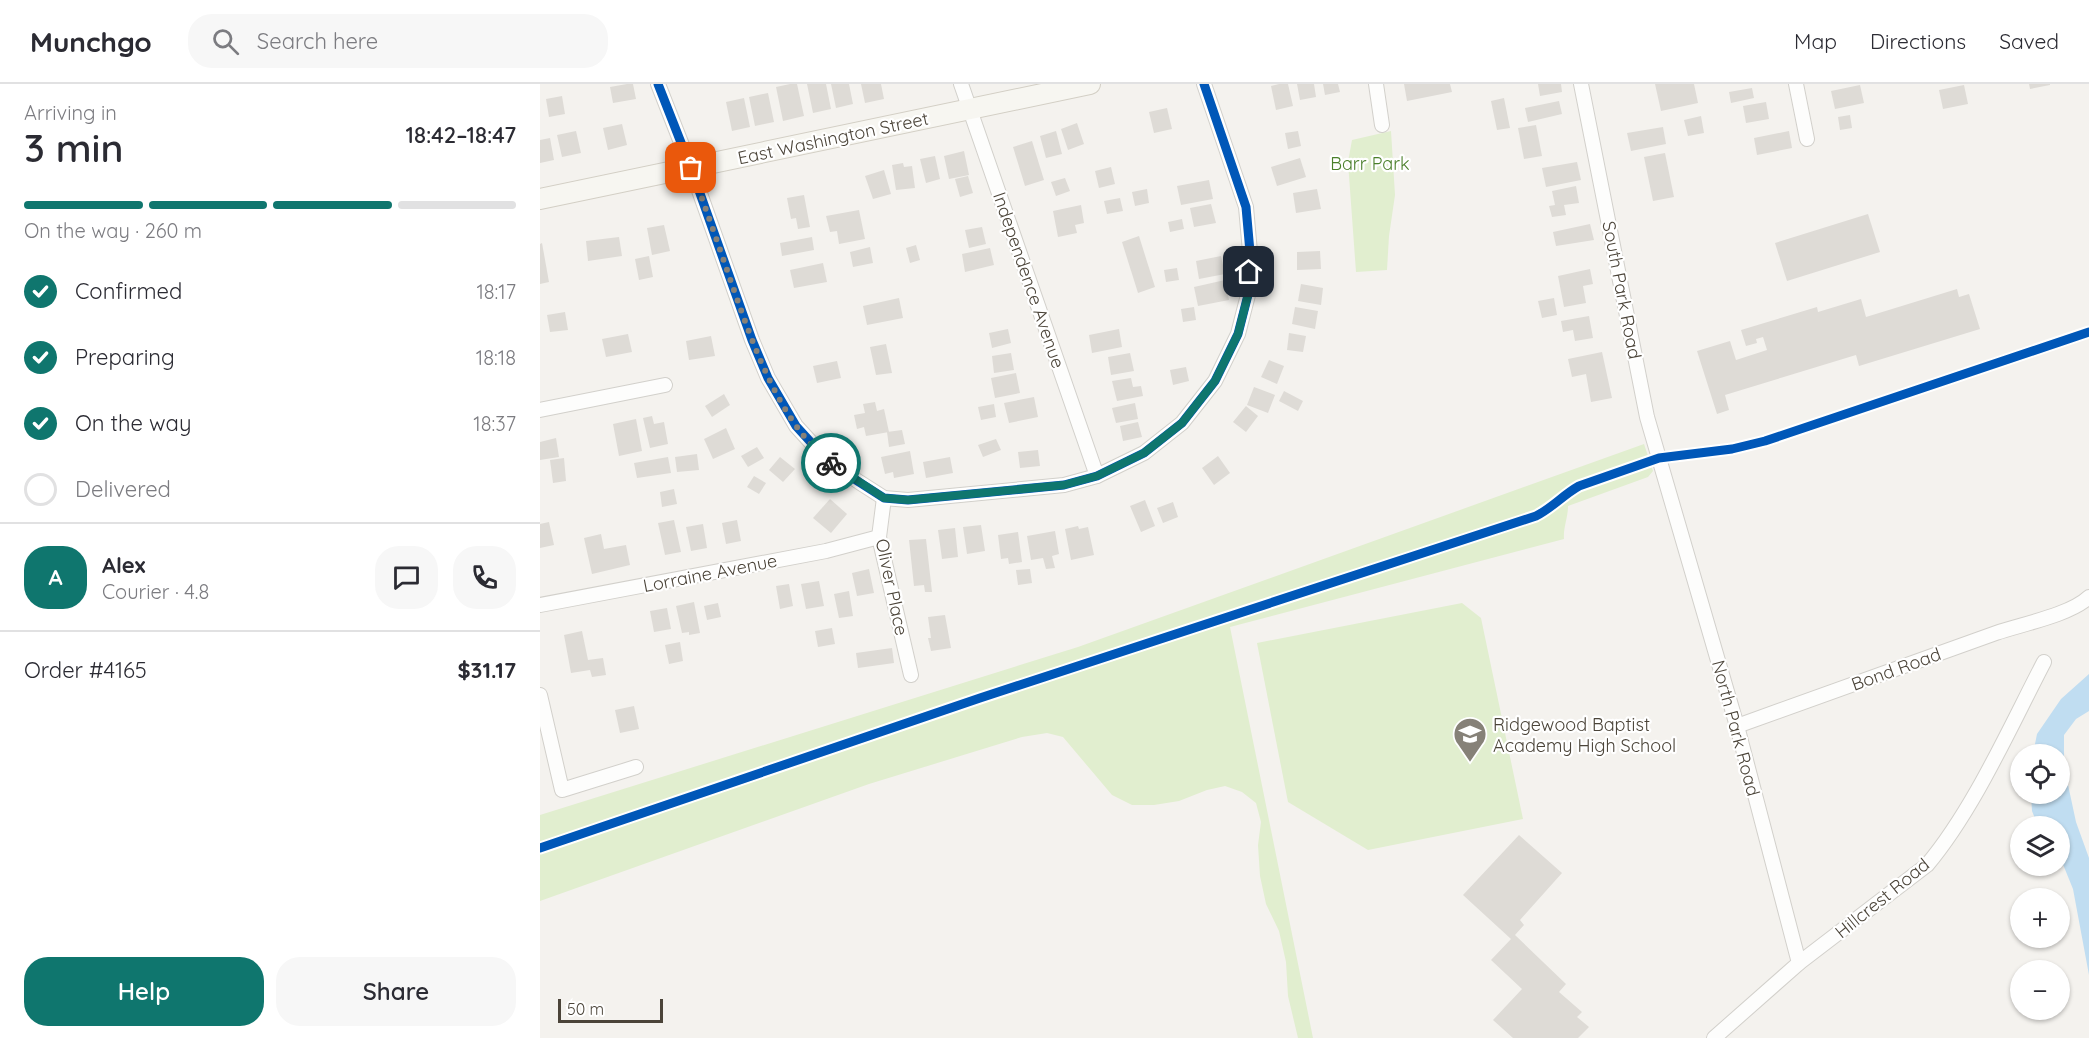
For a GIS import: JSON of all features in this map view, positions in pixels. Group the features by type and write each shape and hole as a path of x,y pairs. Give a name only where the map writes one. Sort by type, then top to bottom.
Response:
{"street":[{"path":"658,84 691,168 752,340 768,378 796,426 828,461 884,498 908,500 1064,485 1097,476 1144,453 1182,423 1215,381 1238,334 1249,291 1250,252 1246,207 1204,84"},
{"name":"Independence Avenue","path":"961,84 1097,476"},
{"name":"East Washington Street","path":"540,199 1090,84"},
{"path":"1376,84 1382,125"},
{"name":"South Park Road","path":"1581,84 1647,417 1669,495"},
{"path":"1796,84 1807,139"},
{"path":"540,410 666,385"},
{"name":"North Park Road","path":"1669,495 1737,726 1799,963"},
{"name":"Oliver Place","path":"884,498 879,537 911,675"},
{"name":"Lorraine Avenue","path":"540,605 826,551 879,537"},
{"name":"Bond Road","path":"1737,726 1998,632 2056,614 2082,603 2089,597"},
{"name":"Hillcrest Road","path":"1714,1038 1799,963 1927,865 1941,848 1976,792 2044,663"},
{"path":"540,695 562,790 636,767"}],"green space":[{"name":"Barr Park","path":"1391,131 1395,195 1387,270 1356,272 1348,162 1352,140"},
{"path":"1644,444 1653,471 1648,477 1568,506 1564,539 1230,627 1313,1038 1298,1038 1288,996 1286,962 1279,931 1266,904 1260,876 1258,845 1261,822 1256,803 1242,792 1225,786 1179,801 1154,805 1132,805 1112,795 1063,737 1047,733 1022,737 869,784 540,901 540,815 1078,647"},
{"path":"1462,603 1481,618 1523,819 1368,850 1288,802 1257,643"}],"water":[{"path":"2089,674 2089,711 2076,719 2064,735 2064,744 2035,744 2037,734 2061,699"},
{"path":"2070,794 2076,822 2089,858 2089,975 2073,889 2068,876 2070,876 2070,816 2034,816 2032,804 2070,804"}],"building":[{"path":"633,84 636,99 613,103 610,87"},
{"path":"797,84 804,116 783,121 776,87"},
{"path":"807,84 826,84 831,109 813,113"},
{"path":"831,84 849,84 853,104 836,108"},
{"path":"861,84 881,84 884,99 865,103"},
{"path":"1288,84 1293,106 1276,110 1271,86"},
{"path":"1297,84 1314,84 1316,97 1300,100"},
{"path":"1323,84 1338,84 1340,92 1325,95"},
{"path":"1404,84 1450,84 1452,92 1407,101"},
{"path":"1538,84 1561,84 1562,92 1540,96"},
{"path":"1655,84 1694,84 1698,103 1661,111"},
{"path":"2029,84 2050,84 2050,85 2030,89"},
{"path":"1860,85 1864,103 1835,109 1831,91"},
{"path":"1964,85 1968,104 1943,109 1939,90"},
{"path":"1752,88 1754,98 1731,103 1729,92"},
{"path":"768,93 774,122 755,126 749,97"},
{"path":"562,96 565,114 549,117 546,99"},
{"path":"744,98 750,127 732,131 726,102"},
{"path":"1504,98 1510,128 1497,130 1491,101"},
{"path":"1559,101 1562,114 1528,122 1525,108"},
{"path":"1766,102 1769,119 1746,123 1743,106"},
{"path":"1167,108 1172,129 1154,133 1149,112"},
{"path":"1850,115 1852,128 1840,130 1838,117"},
{"path":"1701,116 1704,133 1688,136 1684,120"},
{"path":"1077,123 1084,144 1068,150 1061,129"},
{"path":"622,124 627,145 608,150 603,128"},
{"path":"1536,125 1542,156 1524,159 1518,128"},
{"path":"1663,127 1666,144 1631,151 1627,133"},
{"path":"576,131 581,153 562,157 557,135"},
{"path":"1056,131 1062,154 1046,158 1040,136"},
{"path":"1298,131 1301,146 1288,149 1285,133"},
{"path":"1789,131 1792,148 1757,155 1754,138"},
{"path":"550,138 554,160 540,163 540,140"},
{"path":"1032,141 1044,180 1025,186 1013,147"},
{"path":"964,151 969,175 949,179 944,156"},
{"path":"1665,153 1674,197 1653,201 1644,157"},
{"path":"935,156 940,179 926,183 920,159"},
{"path":"1300,158 1306,177 1277,186 1271,167"},
{"path":"1577,162 1581,180 1546,187 1542,168"},
{"path":"903,163 904,167 912,166 915,188 896,190 892,165"},
{"path":"1111,167 1115,184 1099,188 1095,171"},
{"path":"884,170 891,194 873,199 865,176"},
{"path":"968,176 973,193 960,197 955,179"},
{"path":"1065,178 1070,191 1056,196 1051,182"},
{"path":"1209,180 1213,199 1181,205 1177,186"},
{"path":"1576,186 1579,203 1564,205 1566,215 1552,217 1549,206 1555,205 1552,191"},
{"path":"1147,189 1149,203 1135,206 1132,192"},
{"path":"1317,189 1321,209 1296,213 1293,193"},
{"path":"804,195 810,227 798,229 796,218 791,219 787,198"},
{"path":"1120,198 1123,211 1107,214 1104,201"},
{"path":"1211,204 1216,223 1194,227 1190,208"},
{"path":"1081,205 1084,223 1075,225 1077,233 1058,237 1053,211"},
{"path":"859,210 865,239 839,244 837,231 830,232 826,216"},
{"path":"1868,214 1880,252 1787,281 1775,243"},
{"path":"1182,219 1184,229 1170,232 1168,222"},
{"path":"1590,224 1594,240 1556,246 1553,232"},
{"path":"664,225 670,251 652,255 647,228"},
{"path":"982,227 986,244 969,248 965,230"},
{"path":"1139,236 1155,287 1138,293 1122,242"},
{"path":"619,237 622,256 588,261 586,241"},
{"path":"812,237 814,250 782,256 780,243"},
{"path":"542,243 549,282 540,284 540,244"},
{"path":"916,245 920,260 910,263 906,248"},
{"path":"870,247 873,263 853,267 850,252"},
{"path":"990,248 994,265 965,272 962,254"},
{"path":"1320,251 1321,269 1297,270 1297,252"},
{"path":"649,256 653,277 639,280 635,259"},
{"path":"1221,256 1225,274 1199,279 1196,261"},
{"path":"823,263 827,282 794,288 790,270"},
{"path":"1177,268 1179,280 1166,282 1164,270"},
{"path":"1590,269 1593,284 1583,286 1586,303 1564,307 1558,276"},
{"path":"1225,280 1229,300 1198,306 1194,287"},
{"path":"1301,284 1323,288 1321,305 1298,301"},
{"path":"1957,289 1959,297 1969,294 1980,329 1859,366 1856,355 1725,395 1729,410 1717,414 1697,351 1730,341 1736,360 1767,350 1763,337 1756,339 1757,343 1746,346 1741,330 1817,307 1818,312 1861,299 1866,317"},
{"path":"899,298 903,318 867,325 863,306"},
{"path":"1554,298 1557,315 1542,318 1538,301"},
{"path":"1194,307 1196,320 1183,322 1181,309"},
{"path":"1295,307 1318,311 1315,329 1292,324"},
{"path":"565,312 568,330 550,332 547,315"},
{"path":"1589,316 1593,338 1575,341 1573,330 1563,332 1561,321"},
{"path":"1008,329 1011,343 992,348 989,333"},
{"path":"1119,329 1122,347 1092,353 1089,335"},
{"path":"1289,333 1306,336 1303,352 1287,350"},
{"path":"628,334 632,352 606,357 602,339"},
{"path":"711,336 715,356 689,360 686,341"},
{"path":"886,344 892,373 876,375 870,347"},
{"path":"1602,352 1612,398 1591,402 1586,374 1572,377 1568,359"},
{"path":"1011,353 1014,370 994,373 992,356"},
{"path":"1130,353 1134,371 1111,375 1108,357"},
{"path":"1269,360 1284,366 1277,384 1261,377"},
{"path":"837,361 841,378 817,383 813,366"},
{"path":"1186,367 1189,381 1173,385 1170,370"},
{"path":"1016,373 1020,393 995,398 991,378"},
{"path":"1131,378 1133,387 1141,386 1143,396 1117,401 1112,381"},
{"path":"1254,387 1275,395 1268,413 1247,405"},
{"path":"1284,391 1303,401 1298,411 1279,401"},
{"path":"724,394 730,405 712,417 705,406"},
{"path":"1034,397 1038,417 1009,423 1004,403"},
{"path":"875,402 877,411 884,409 889,432 866,436 864,427 857,429 854,415 865,413 863,404"},
{"path":"1135,403 1138,419 1116,423 1112,408"},
{"path":"994,404 996,417 981,420 978,407"},
{"path":"1246,406 1258,416 1246,432 1233,422"},
{"path":"652,416 654,424 664,422 668,444 650,448 643,418"},
{"path":"636,419 642,451 619,456 613,424"},
{"path":"1138,422 1142,437 1123,441 1120,426"},
{"path":"726,428 735,449 713,459 704,439"},
{"path":"902,430 905,444 889,447 887,432"},
{"path":"556,438 559,457 540,460 540,442"},
{"path":"996,439 1001,450 983,457 978,445"},
{"path":"757,447 764,458 748,467 741,456"},
{"path":"1038,450 1040,466 1020,468 1018,452"},
{"path":"910,451 914,474 894,478 893,472 885,474 881,457"},
{"path":"697,454 699,470 677,472 675,457"},
{"path":"1218,456 1230,473 1214,485 1202,468"},
{"path":"668,457 671,473 637,478 634,463"},
{"path":"780,457 795,469 783,482 769,470"},
{"path":"950,457 953,473 926,478 923,462"},
{"path":"564,458 566,481 553,483 550,460"},
{"path":"754,476 766,483 759,494 747,487"},
{"path":"674,489 677,504 662,507 660,492"},
{"path":"830,499 847,514 831,533 813,518"},
{"path":"1145,500 1155,526 1141,532 1130,506"},
{"path":"1173,502 1178,517 1163,523 1157,508"},
{"path":"674,520 681,552 665,555 658,523"},
{"path":"737,520 741,541 726,544 722,523"},
{"path":"549,522 554,545 540,548 540,524"},
{"path":"703,524 707,548 691,551 686,527"},
{"path":"981,525 985,551 967,554 963,527"},
{"path":"1078,526 1079,529 1088,527 1094,555 1071,560 1065,529"},
{"path":"955,528 958,557 942,559 938,530"},
{"path":"1055,531 1059,554 1052,556 1055,568 1046,569 1043,558 1031,560 1027,536"},
{"path":"1018,532 1022,562 1009,564 1008,558 1001,559 998,535"},
{"path":"601,534 604,549 626,545 630,565 592,574 584,538"},
{"path":"926,539 932,592 925,592 924,585 914,586 909,540"},
{"path":"869,569 874,593 857,596 852,573"},
{"path":"1030,569 1032,583 1018,585 1016,570"},
{"path":"819,581 824,606 806,609 801,584"},
{"path":"789,584 793,606 780,609 776,586"},
{"path":"849,591 853,616 839,618 834,594"},
{"path":"694,602 700,633 689,635 689,632 682,633 676,606"},
{"path":"718,603 721,617 707,620 704,606"},
{"path":"667,608 671,629 654,632 650,611"},
{"path":"945,615 951,648 931,651 928,638 931,638 928,617"},
{"path":"832,628 835,644 818,647 815,631"},
{"path":"582,631 588,660 603,658 606,675 592,677 590,670 571,673 564,635"},
{"path":"680,642 683,661 669,664 665,645"},
{"path":"892,648 894,663 858,668 856,653"},
{"path":"634,706 639,729 620,733 615,710"},
{"path":"1519,835 1562,873 1520,920 1524,925 1515,935 1566,984 1559,992 1582,1012 1577,1017 1589,1027 1578,1038 1513,1038 1493,1020 1522,989 1491,960 1511,939 1463,895"}],"cycle path":[{"path":"658,84 691,168 752,340 768,378 796,426 828,461 859,482 884,498 908,500 1064,485 1097,476 1144,453 1182,423 1215,381 1238,334 1249,291 1250,252 1246,207 1204,84"},
{"path":"540,848 980,698 1536,516 1579,486 1659,458 1732,449 1765,441 2089,332"}],"way so far":[{"path":"691,168 752,340 768,378 796,426 831,463"}],"place":[{"name":"Ridgewood Baptist Academy High School","path":"1470,763"}],"route":[{"path":"831,463 884,498 908,500 1064,485 1097,476 1144,453 1182,423 1215,381 1238,334 1249,291 1249,272"}]}
